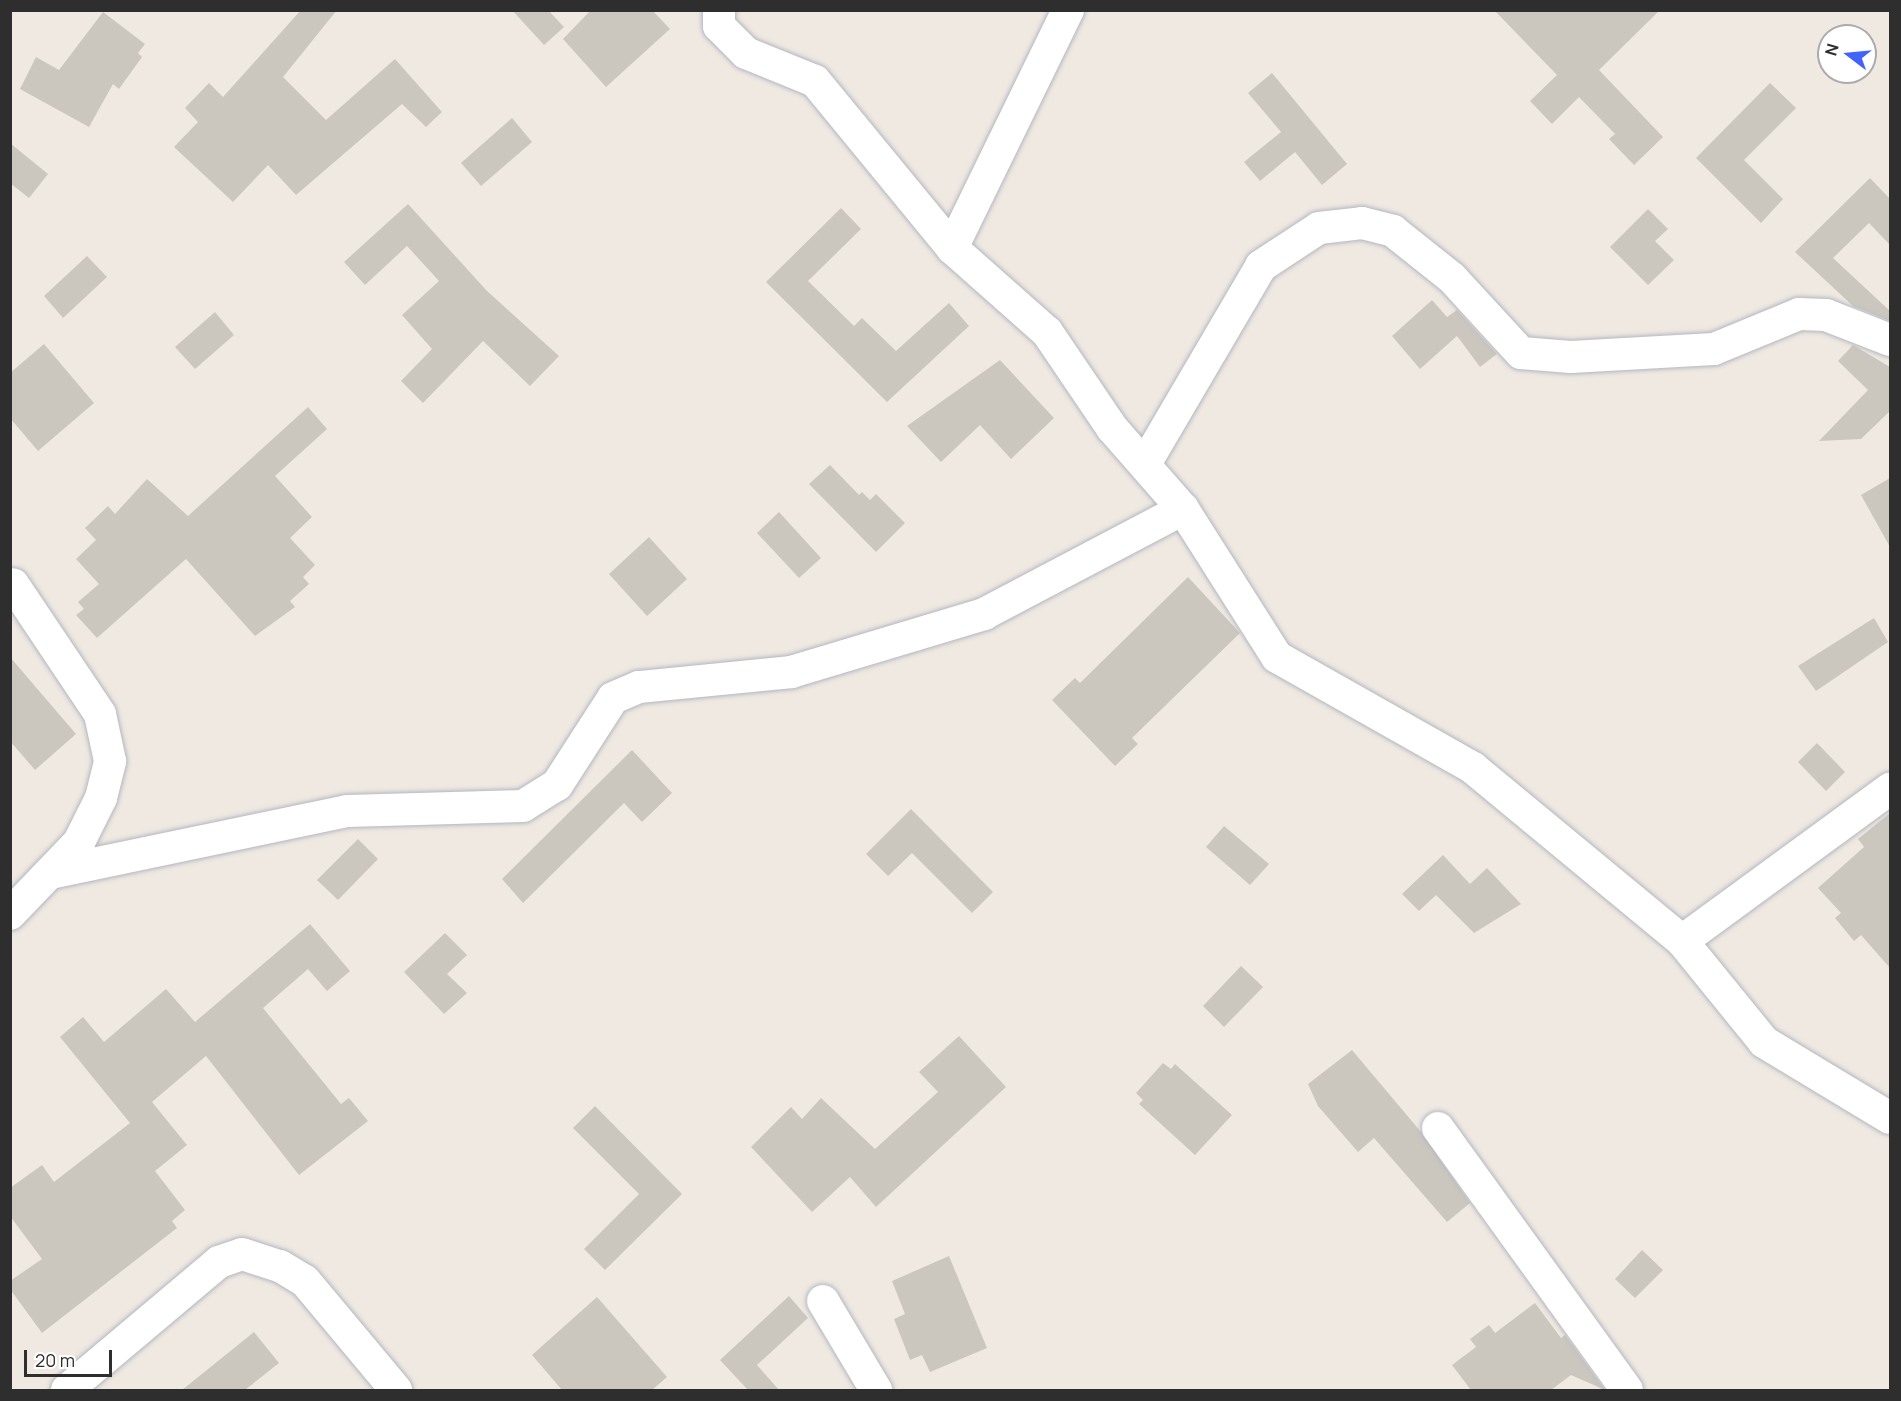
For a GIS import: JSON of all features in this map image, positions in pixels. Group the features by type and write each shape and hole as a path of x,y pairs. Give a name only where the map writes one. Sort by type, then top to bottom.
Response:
{"street":[{"path":"719,10 719,26 746,53 815,81 952,248 1047,332 1112,428 1183,509 1277,657 1473,768 1682,941 1764,1042 1890,1118"},
{"path":"952,248 1068,10"},
{"path":"1145,465 1261,266 1319,228 1362,223 1393,231 1452,278 1521,353 1571,357 1714,349 1799,314 1826,315 1890,340"},
{"path":"50,873 346,811 523,806 557,785 613,698 639,687 792,672 984,614 1183,509"},
{"path":"10,914 79,842 101,798 110,761 99,714 13,584"},
{"path":"1682,941 1890,789"},
{"path":"1438,1128 1628,1390"},
{"path":"67,1390 219,1262 242,1254 280,1266 305,1281 396,1390"},
{"path":"823,1301 876,1390"}],"building":[{"path":"301,10 337,10 283,77 326,120 395,59 442,112 426,127 402,104 296,195 268,165 233,202 174,147 198,122 185,108 209,83 223,97"},
{"path":"512,10 548,10 564,27 544,45"},
{"path":"591,10 653,11 670,29 606,87 563,39"},
{"path":"1494,10 1660,10 1599,70 1663,137 1634,165 1609,139 1615,134 1579,97 1552,124 1530,101 1557,75"},
{"path":"103,12 145,44 138,53 142,57 119,89 113,84 89,127 20,89 36,57 59,70"},
{"path":"1272,73 1347,164 1322,185 1295,152 1260,181 1244,162 1281,132 1248,93"},
{"path":"1770,83 1796,108 1744,160 1783,199 1761,223 1696,158"},
{"path":"512,118 532,142 481,186 461,163"},
{"path":"10,143 48,174 29,198 10,183"},
{"path":"1870,178 1890,199 1890,245 1869,223 1833,258 1890,311 1890,321 1853,306 1795,252"},
{"path":"408,204 487,291 559,356 530,386 483,341 423,403 401,381 432,349 402,315 439,281 407,246 365,285 344,262"},
{"path":"841,208 861,229 808,281 854,326 862,318 896,351 949,303 969,326 887,402 766,282"},
{"path":"1648,209 1668,229 1655,241 1674,260 1648,285 1610,247"},
{"path":"87,256 107,277 63,318 44,296"},
{"path":"1432,300 1447,317 1457,310 1497,354 1480,367 1457,336 1420,369 1392,336"},
{"path":"215,312 234,335 195,369 175,347"},
{"path":"44,344 94,403 38,451 10,418 10,373"},
{"path":"1853,345 1890,367 1890,411 1861,439 1819,441 1868,390 1838,361"},
{"path":"1000,360 1054,418 1011,459 980,425 941,462 907,426"},
{"path":"308,407 327,429 275,476 312,517 290,538 315,565 303,577 309,584 290,601 295,607 255,636 186,559 97,638 76,615 84,609 78,602 99,584 76,559 96,540 85,528 108,506 115,514 147,479 188,516"},
{"path":"830,465 859,495 862,492 870,500 876,494 905,523 876,552 809,484"},
{"path":"1890,478 1890,547 1861,495"},
{"path":"779,512 821,558 799,578 757,533"},
{"path":"649,537 687,579 647,616 609,574"},
{"path":"1188,577 1240,633 1132,738 1138,744 1115,766 1052,700 1075,678 1080,683"},
{"path":"1874,618 1888,642 1816,691 1798,666"},
{"path":"10,657 76,734 35,770 10,741"},
{"path":"1817,743 1845,772 1826,791 1798,762"},
{"path":"632,750 672,793 642,822 624,803 523,903 502,879"},
{"path":"911,809 993,892 972,913 912,853 888,876 866,854"},
{"path":"1890,813 1890,968 1861,935 1854,941 1835,918 1841,913 1818,888 1864,847 1858,839"},
{"path":"1224,826 1269,864 1250,885 1206,847"},
{"path":"358,839 378,859 338,900 317,880"},
{"path":"1443,855 1470,884 1487,868 1521,904 1474,933 1436,895 1419,911 1402,894"},
{"path":"310,924 350,971 327,991 308,969 263,1008 341,1104 349,1098 368,1121 299,1175 206,1056 152,1102 187,1145 155,1171 185,1210 172,1221 177,1228 42,1333 10,1289 10,1281 42,1259 10,1216 10,1188 42,1165 54,1182 130,1123 60,1037 83,1017 104,1042 166,989 195,1022"},
{"path":"445,933 467,955 447,974 467,993 444,1014 404,972"},
{"path":"1241,966 1263,987 1224,1027 1203,1006"},
{"path":"959,1036 1006,1087 876,1207 850,1177 812,1212 751,1147 791,1107 802,1119 821,1098 875,1149 938,1092 919,1072"},
{"path":"1352,1050 1421,1132 1470,1203 1447,1222 1374,1138 1358,1152 1318,1106 1308,1084"},
{"path":"1163,1063 1171,1069 1175,1064 1232,1115 1195,1155 1139,1104 1143,1100 1136,1093"},
{"path":"595,1106 682,1194 605,1270 584,1249 639,1194 573,1128"},
{"path":"1642,1250 1663,1270 1635,1298 1615,1279"},
{"path":"949,1256 987,1348 930,1372 922,1355 910,1360 894,1319 905,1314 892,1281"},
{"path":"789,1296 808,1318 757,1365 779,1390 748,1390 720,1360"},
{"path":"597,1297 667,1377 652,1390 562,1390 532,1355"},
{"path":"1535,1303 1561,1338 1565,1335 1605,1390 1571,1375 1551,1390 1471,1390 1452,1365 1476,1347 1470,1339 1489,1325 1495,1333"},
{"path":"254,1332 279,1363 245,1390 182,1390"}]}
